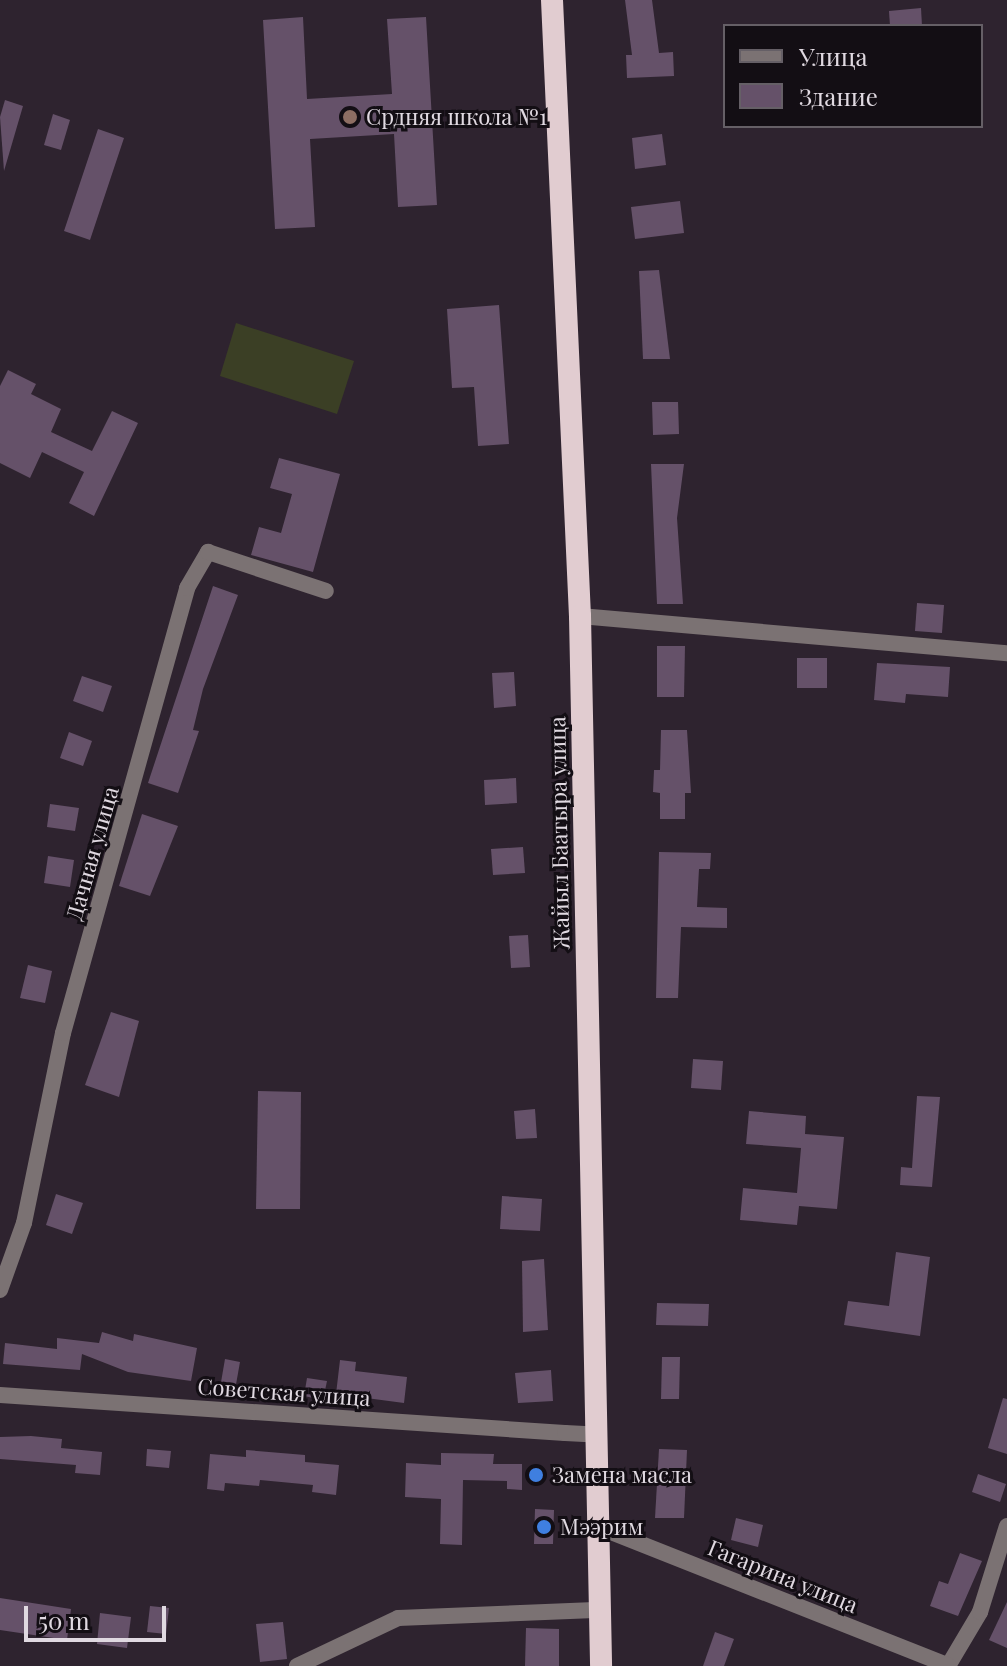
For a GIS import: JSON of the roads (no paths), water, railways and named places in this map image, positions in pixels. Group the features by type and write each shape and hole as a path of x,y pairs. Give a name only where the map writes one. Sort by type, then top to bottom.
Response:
{"highway":[{"name":"Жайыл Баатыра улица","path":"552,0 580,616 601,1528 601,1666"}],"street":[{"name":"Дачная улица","path":"0,1290 24,1223 63,1033 187,588 208,552 326,591"},
{"path":"580,616 1007,653"},
{"name":"Советская улица","path":"0,1395 599,1435"},
{"path":"948,1666 980,1612 1007,1526"},
{"name":"Гагарина улица","path":"601,1528 948,1666"},
{"path":"297,1666 398,1618 601,1610"}],"place":[{"name":"Срдняя школа №1","path":"350,117"},
{"name":"Замена масла","path":"536,1475"},
{"name":"Мээрим","path":"544,1527"}]}
